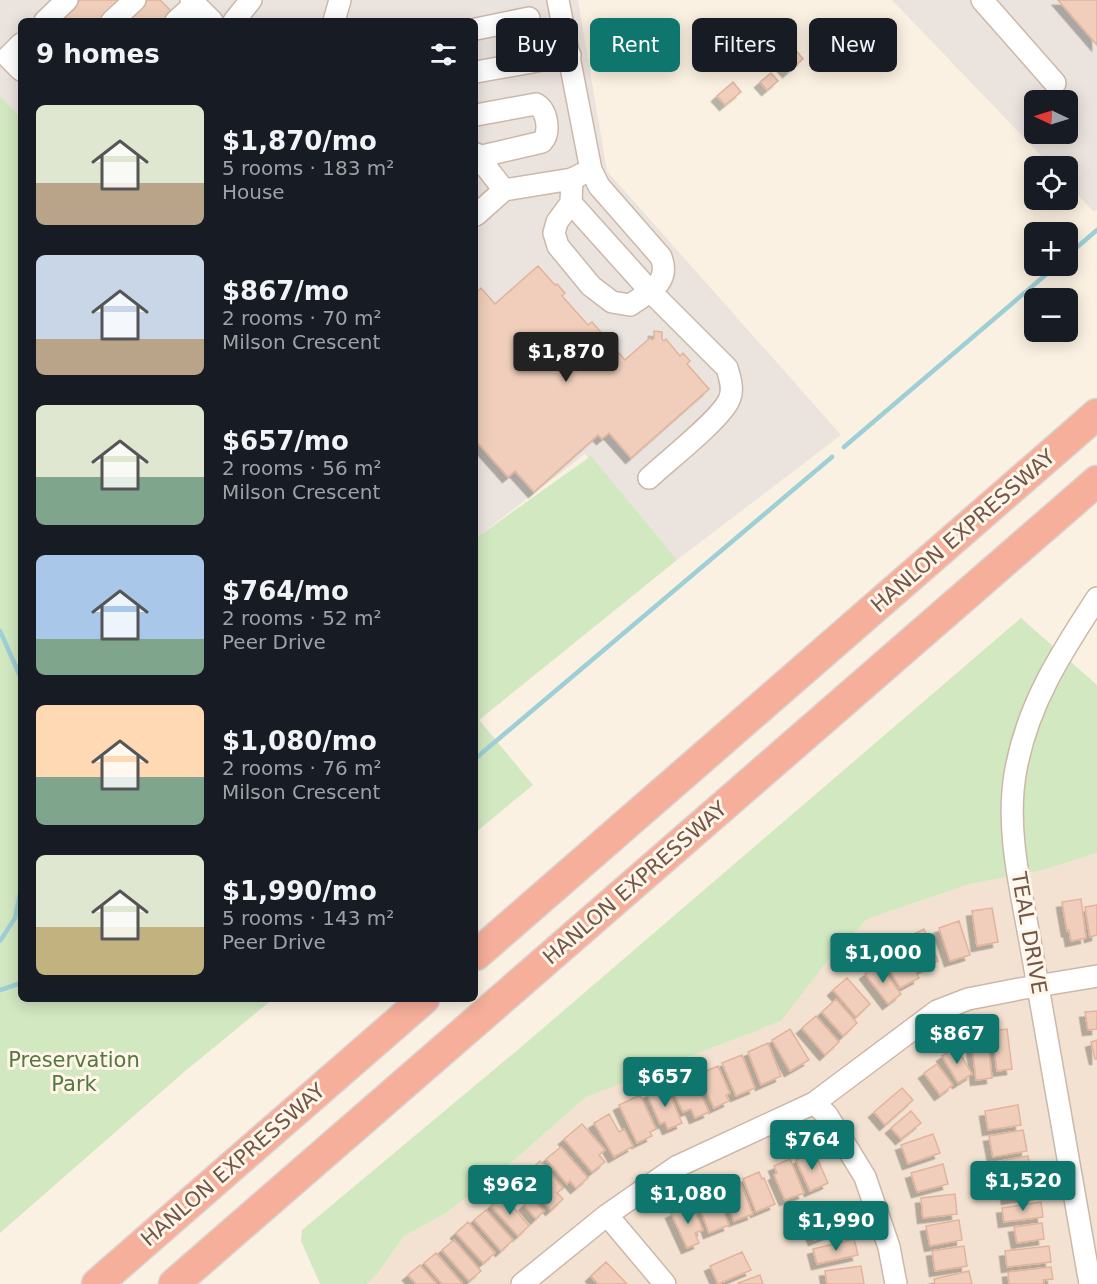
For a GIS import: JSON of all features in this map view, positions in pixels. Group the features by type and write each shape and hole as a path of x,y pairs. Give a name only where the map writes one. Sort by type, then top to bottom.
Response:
{"highway":[{"name":"HANLON EXPRESSWAY","path":"478,953 1097,414"},
{"name":"HANLON EXPRESSWAY","path":"174,1284 1097,481"},
{"name":"HANLON EXPRESSWAY","path":"97,1284 421,1002"}],"street":[{"path":"48,18 67,0"},
{"path":"115,18 135,0"},
{"path":"236,18 251,0"},
{"path":"335,18 340,0"},
{"path":"558,0 562,18"},
{"path":"982,0 1055,83"},
{"path":"179,18 193,2 209,18"},
{"path":"478,29 496,25"},
{"path":"18,47 8,57 18,67"},
{"path":"478,72 496,68"},
{"path":"478,213 504,190 581,174 599,186 661,257 665,269 664,275 650,291 630,305 612,302 591,286 558,246 554,233 557,222 571,203 581,174 572,72"},
{"path":"478,115 539,104 543,110 547,132 542,142 478,156"},
{"path":"478,157 504,190"},
{"path":"571,203 650,291 727,368 731,382 730,399 716,417 649,478"},
{"name":"TEAL DRIVE","path":"1090,1284 1011,815 1015,771 1024,732 1051,671 1097,598"},
{"path":"522,1284 607,1215 675,1167 814,1103 937,1011 968,999 1097,976"},
{"path":"814,1103 827,1115 865,1177 889,1247 896,1284"},
{"path":"607,1215 664,1284"}],"shaded area":[{"path":"0,0 578,0 607,171 841,435 677,560 585,454 478,536 478,18 18,18 18,115 0,96"},
{"path":"892,0 1097,0 1097,209 1094,212 1078,195 1078,156 1041,156 1030,144 1078,144 1078,90 1024,90 1024,138"},
{"path":"1097,853 1097,1284 367,1284 377,1274 404,1236 446,1213 512,1162 586,1097 781,1021 830,958 867,919 970,884 1043,870"}],"green space":[{"name":"Preservation Park","path":"0,96 18,115 18,1002 269,1002 184,1072 0,1233"},
{"path":"591,456 677,560 479,720 533,785 478,830 478,537"},
{"path":"1021,618 1097,685 1097,853 1043,870 970,884 867,919 830,958 781,1021 586,1097 512,1162 446,1213 404,1236 377,1274 367,1284 320,1284 301,1241 302,1230 520,1048"}],"building":[{"path":"80,0 126,0 105,18 60,18"},
{"path":"143,0 160,0 174,14 169,18 123,18"},
{"path":"1058,0 1097,0 1097,45"},
{"path":"797,52 803,59 797,64"},
{"path":"771,73 778,81 767,90 760,82"},
{"path":"733,82 741,92 725,105 717,96"},
{"path":"538,266 565,293 562,296 588,325 592,322 625,360 650,338 652,340 654,338 654,331 662,332 662,339 664,341 666,339 680,356 683,353 690,361 687,364 709,389 631,458 609,433 602,439 598,435 534,492 515,471 508,477 478,443 478,291 481,288 495,304"},
{"path":"1081,899 1086,938 1071,941 1062,902"},
{"path":"1097,905 1097,935 1090,937 1085,907"},
{"path":"992,908 998,942 977,946 972,911"},
{"path":"959,921 970,955 950,961 939,928"},
{"path":"924,929 938,961 922,969 907,937"},
{"path":"903,947 919,978 900,988 883,958"},
{"path":"879,964 901,994 888,1004 865,974"},
{"path":"847,978 870,1004 856,1017 833,990"},
{"path":"836,999 857,1023 843,1036 822,1012"},
{"path":"1097,1011 1097,1029 1088,1030 1085,1012"},
{"path":"816,1016 839,1042 825,1055 802,1028"},
{"path":"790,1029 809,1060 790,1071 772,1040"},
{"path":"1007,1029 1012,1069 997,1071 992,1031"},
{"path":"987,1034 992,1078 976,1080 971,1036"},
{"path":"1097,1040 1097,1059 1095,1059 1091,1042"},
{"path":"768,1043 781,1076 761,1085 748,1052"},
{"path":"956,1047 972,1074 958,1083 942,1056"},
{"path":"742,1055 755,1088 736,1096 722,1063"},
{"path":"937,1064 953,1085 940,1095 924,1073"},
{"path":"718,1066 730,1093 726,1095 729,1101 714,1108 699,1074"},
{"path":"688,1077 691,1081 694,1080 709,1112 695,1118 691,1109 683,1112 670,1085"},
{"path":"666,1086 682,1123 668,1129 665,1122 660,1124 647,1094"},
{"path":"902,1088 913,1100 885,1125 874,1112"},
{"path":"640,1095 656,1129 650,1132 652,1136 637,1143 619,1105"},
{"path":"1018,1105 1021,1125 988,1130 985,1111"},
{"path":"911,1111 921,1123 901,1139 891,1128"},
{"path":"609,1114 619,1132 624,1129 633,1146 614,1157 594,1123"},
{"path":"582,1124 605,1150 599,1155 605,1162 592,1172 564,1139"},
{"path":"1023,1130 1027,1151 993,1157 989,1136"},
{"path":"933,1134 940,1153 908,1164 901,1145"},
{"path":"561,1147 588,1178 576,1188 570,1181 567,1184 546,1159"},
{"path":"814,1151 828,1183 810,1191 796,1160"},
{"path":"1028,1156 1031,1174 988,1181 985,1164"},
{"path":"790,1159 804,1193 785,1200 774,1175 777,1173 774,1166"},
{"path":"540,1161 563,1188 557,1193 563,1199 551,1210 522,1177"},
{"path":"943,1164 948,1184 917,1192 911,1173"},
{"path":"759,1172 775,1204 756,1212 743,1179"},
{"path":"1035,1178 1038,1194 1007,1199 1004,1182"},
{"path":"740,1182 753,1214 734,1221 722,1190"},
{"path":"716,1193 729,1225 709,1233 697,1200"},
{"path":"955,1194 957,1214 923,1218 921,1198"},
{"path":"503,1195 529,1226 518,1236 491,1206"},
{"path":"532,1198 544,1211 536,1219 524,1205"},
{"path":"1041,1202 1043,1217 1004,1222 1002,1208"},
{"path":"691,1204 703,1230 695,1233 699,1243 687,1248 671,1213"},
{"path":"844,1205 849,1217 841,1220 844,1228 814,1240 806,1221"},
{"path":"486,1210 513,1240 501,1251 474,1220"},
{"path":"959,1220 962,1240 930,1246 926,1226"},
{"path":"468,1222 495,1253 483,1263 456,1233"},
{"path":"1042,1223 1044,1239 1017,1243 1014,1227"},
{"path":"854,1239 858,1255 817,1264 813,1249"},
{"path":"454,1240 481,1271 469,1281 442,1250"},
{"path":"964,1246 967,1266 935,1271 932,1251"},
{"path":"1049,1246 1051,1262 1007,1267 1005,1251"},
{"path":"742,1252 751,1270 718,1284 710,1266"},
{"path":"436,1253 461,1284 442,1284 424,1263"},
{"path":"606,1262 627,1284 598,1284 591,1276"},
{"path":"420,1265 437,1284 416,1284 408,1275"},
{"path":"861,1266 864,1284 827,1284 825,1271"},
{"path":"1051,1267 1053,1279 1043,1280 1044,1284 1009,1284 1008,1272"},
{"path":"969,1271 972,1284 935,1284 934,1279"},
{"path":"760,1275 763,1284 738,1283"}],"waterway":[{"path":"1078,246 1097,230"},
{"path":"844,447 1044,276"},
{"path":"478,756 832,457"},
{"path":"0,631 18,671"},
{"path":"0,941 15,918 18,904"},
{"path":"0,990 18,984"}]}
